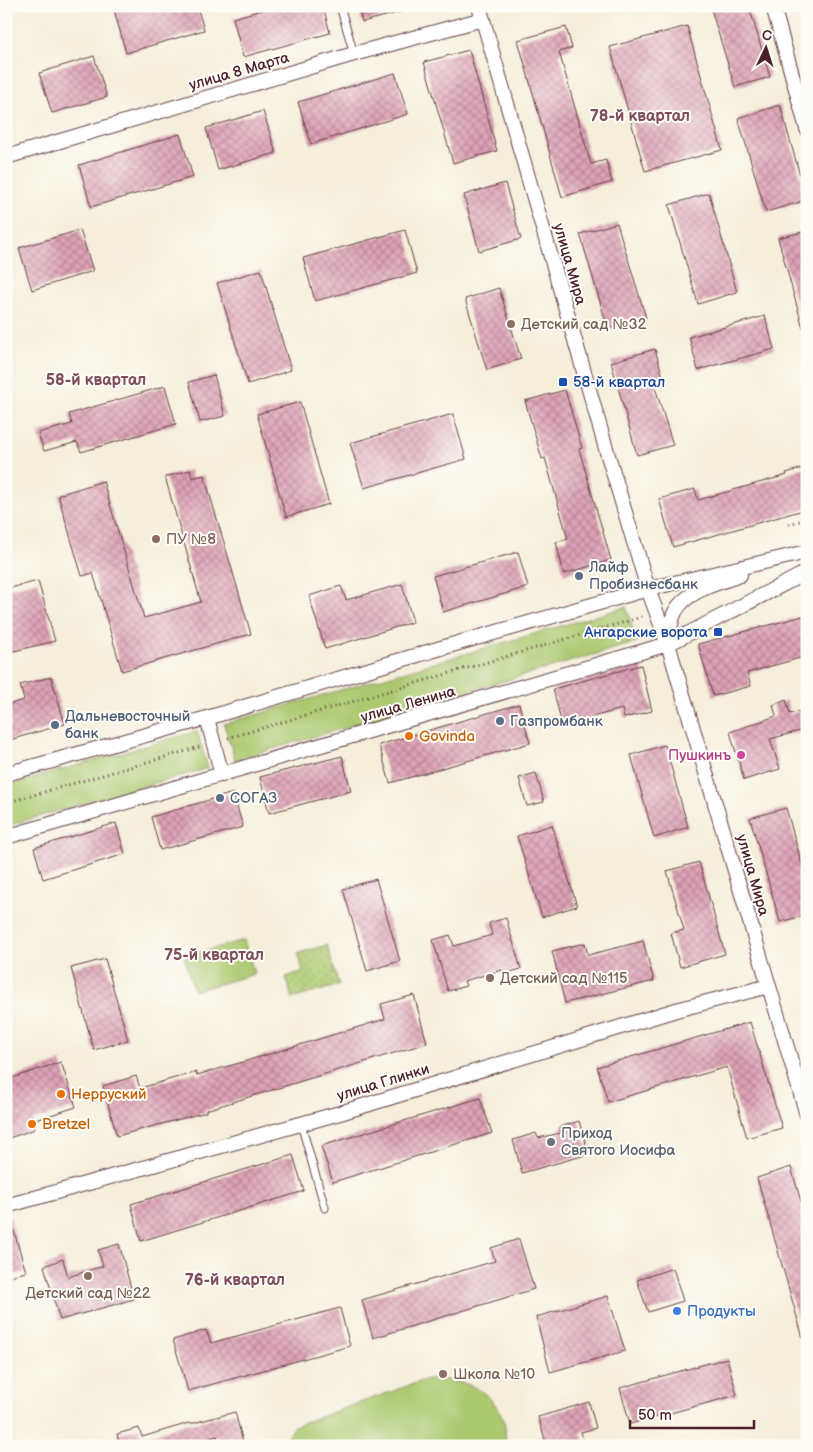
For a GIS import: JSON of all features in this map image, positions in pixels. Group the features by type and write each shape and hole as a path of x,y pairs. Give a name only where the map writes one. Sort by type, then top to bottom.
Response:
{"street":[{"path":"772,6 807,129"},
{"name":"улица 8 Марта","path":"6,157 354,54 481,13"},
{"name":"улица Мира","path":"481,13 648,589 668,644 807,1115"},
{"path":"6,774 207,718 648,589 807,552"},
{"name":"улица Мира","path":"668,644 674,613 684,601 698,591 785,558"},
{"name":"улица Ленина","path":"6,837 668,644 807,572"},
{"path":"207,718 222,775"},
{"name":"улица Глинки","path":"6,1206 301,1124 667,1013 769,986"}],"lane":[{"path":"340,6 354,54"},
{"path":"301,1124 325,1208"}],"path":[{"path":"789,524 807,519"},
{"path":"6,804 642,617"}],"green space":[{"path":"626,607 637,642 235,760 224,724"},
{"path":"197,731 208,768 6,826 6,786"},
{"path":"244,940 254,974 194,991 184,957"},
{"path":"327,945 339,985 292,999 286,977 303,971 298,953"},
{"path":"427,1379 451,1380 472,1386 481,1391 497,1407 503,1418 506,1446 281,1446 294,1426"}],"building":[{"path":"113,6 197,6 204,30 126,53"},
{"path":"276,6 323,6 330,33 243,57 233,18"},
{"path":"358,6 405,6 405,11 362,22"},
{"path":"710,6 749,6 770,77 735,87"},
{"path":"687,26 722,150 645,171 610,47"},
{"path":"566,27 572,48 559,52 591,164 606,160 612,182 562,197 518,40"},
{"path":"469,50 497,151 453,163 424,62"},
{"path":"94,56 107,97 52,113 39,73"},
{"path":"395,73 408,114 311,144 298,102"},
{"path":"780,105 807,200 766,212 738,118"},
{"path":"263,111 276,153 218,170 206,128"},
{"path":"180,134 193,177 91,207 79,165"},
{"path":"505,183 521,239 479,251 464,195"},
{"path":"709,193 737,292 698,304 669,205"},
{"path":"617,223 646,318 608,329 580,234"},
{"path":"80,230 93,271 32,290 19,248"},
{"path":"405,230 417,273 315,301 303,258"},
{"path":"807,231 807,327 803,328 778,238"},
{"path":"261,270 291,370 248,384 217,283"},
{"path":"499,288 521,359 487,370 465,299"},
{"path":"765,316 774,349 698,370 689,337"},
{"path":"655,349 664,381 654,384 673,445 637,455 611,362"},
{"path":"214,375 225,416 200,422 189,382"},
{"path":"165,386 176,424 81,452 77,442 44,451 38,433 72,424 69,414"},
{"path":"565,390 582,448 579,449 611,560 564,574 556,542 568,539 545,458 542,459 525,401"},
{"path":"300,402 329,504 286,517 257,414"},
{"path":"453,414 466,459 364,488 350,443"},
{"path":"807,467 807,509 673,547 659,499 695,489 698,500 787,475 786,473"},
{"path":"190,470 192,478 204,475 251,634 122,671 93,573 82,576 58,495 103,481 144,618 201,602 165,477"},
{"path":"518,552 528,587 443,612 433,576"},
{"path":"38,581 55,641 6,653 6,589"},
{"path":"402,584 413,622 325,649 309,596 341,586 346,600"},
{"path":"807,615 807,656 747,673 751,686 713,696 698,644"},
{"path":"641,665 652,711 624,718 622,709 562,725 553,689"},
{"path":"51,677 65,724 6,741 6,705 24,700 20,685"},
{"path":"786,700 790,714 807,709 807,729 770,739 780,769 744,780 730,732 776,716 773,705"},
{"path":"519,704 530,743 390,783 379,745"},
{"path":"665,745 688,827 654,838 631,755"},
{"path":"342,756 351,791 269,813 260,777"},
{"path":"536,773 544,802 527,806 519,778"},
{"path":"233,793 243,827 160,850 151,817"},
{"path":"786,808 807,882 807,915 780,922 750,818"},
{"path":"116,823 125,854 43,879 34,848"},
{"path":"552,825 577,906 542,917 517,836"},
{"path":"699,862 725,954 680,967 671,933 684,930 667,871"},
{"path":"376,879 400,961 367,971 343,889"},
{"path":"506,918 521,969 503,974 502,970 464,981 466,986 448,991 433,940 450,935 454,946 492,935 489,923"},
{"path":"643,941 654,981 565,1003 552,951 585,943 588,955"},
{"path":"105,959 128,1040 94,1050 71,968"},
{"path":"414,995 427,1043 206,1110 206,1112 117,1136 103,1086 136,1076 140,1088 196,1072 197,1075 243,1062 385,1019 381,1004"},
{"path":"750,1022 782,1128 747,1138 727,1067 608,1102 597,1067"},
{"path":"61,1062 76,1107 32,1121 35,1129 6,1139 6,1080"},
{"path":"480,1098 492,1133 333,1182 321,1146"},
{"path":"579,1121 589,1154 522,1173 513,1140 536,1133 538,1138 561,1133 560,1127"},
{"path":"293,1155 304,1191 141,1241 131,1204"},
{"path":"791,1167 807,1222 807,1338 803,1338 757,1178"},
{"path":"6,1218 10,1218 26,1272 6,1277"},
{"path":"519,1239 534,1289 373,1338 362,1300 495,1261 491,1248"},
{"path":"119,1244 134,1299 60,1320 44,1266 63,1259 68,1277 103,1266 98,1250"},
{"path":"673,1268 683,1301 648,1312 637,1280"},
{"path":"608,1296 625,1351 550,1372 536,1317"},
{"path":"340,1308 350,1346 188,1391 173,1340 206,1330 211,1343"},
{"path":"727,1358 737,1395 630,1424 620,1388"},
{"path":"589,1402 596,1428 581,1432 585,1446 547,1446 538,1417"},
{"path":"235,1412 244,1446 220,1446 217,1436 183,1446 120,1446 117,1434 139,1428 142,1437"}],"place":[{"name":"Детский сад №32","path":"511,324"},
{"name":"58-й квартал","path":"563,382"},
{"name":"ПУ №8","path":"156,539"},
{"name":"Лайф Пробизнесбанк","path":"579,576"},
{"name":"Ангарские ворота","path":"718,632"},
{"name":"Газпромбанк","path":"500,721"},
{"name":"Дальневосточный банк","path":"55,725"},
{"name":"Govinda","path":"409,736"},
{"name":"Пушкинъ","path":"741,755"},
{"name":"СОГАЗ","path":"220,798"},
{"name":"Детский сад №115","path":"490,978"},
{"name":"Нерруский","path":"61,1094"},
{"name":"Bretzel","path":"32,1124"},
{"name":"Приход Святого Иосифа","path":"551,1142"},
{"name":"Детский сад №22","path":"88,1276"},
{"name":"Продукты","path":"677,1311"},
{"name":"Школа №10","path":"443,1374"}],"district":[{"name":"78-й квартал","path":"640,115"},
{"name":"58-й квартал","path":"96,379"},
{"name":"75-й квартал","path":"214,954"},
{"name":"76-й квартал","path":"235,1279"}]}
